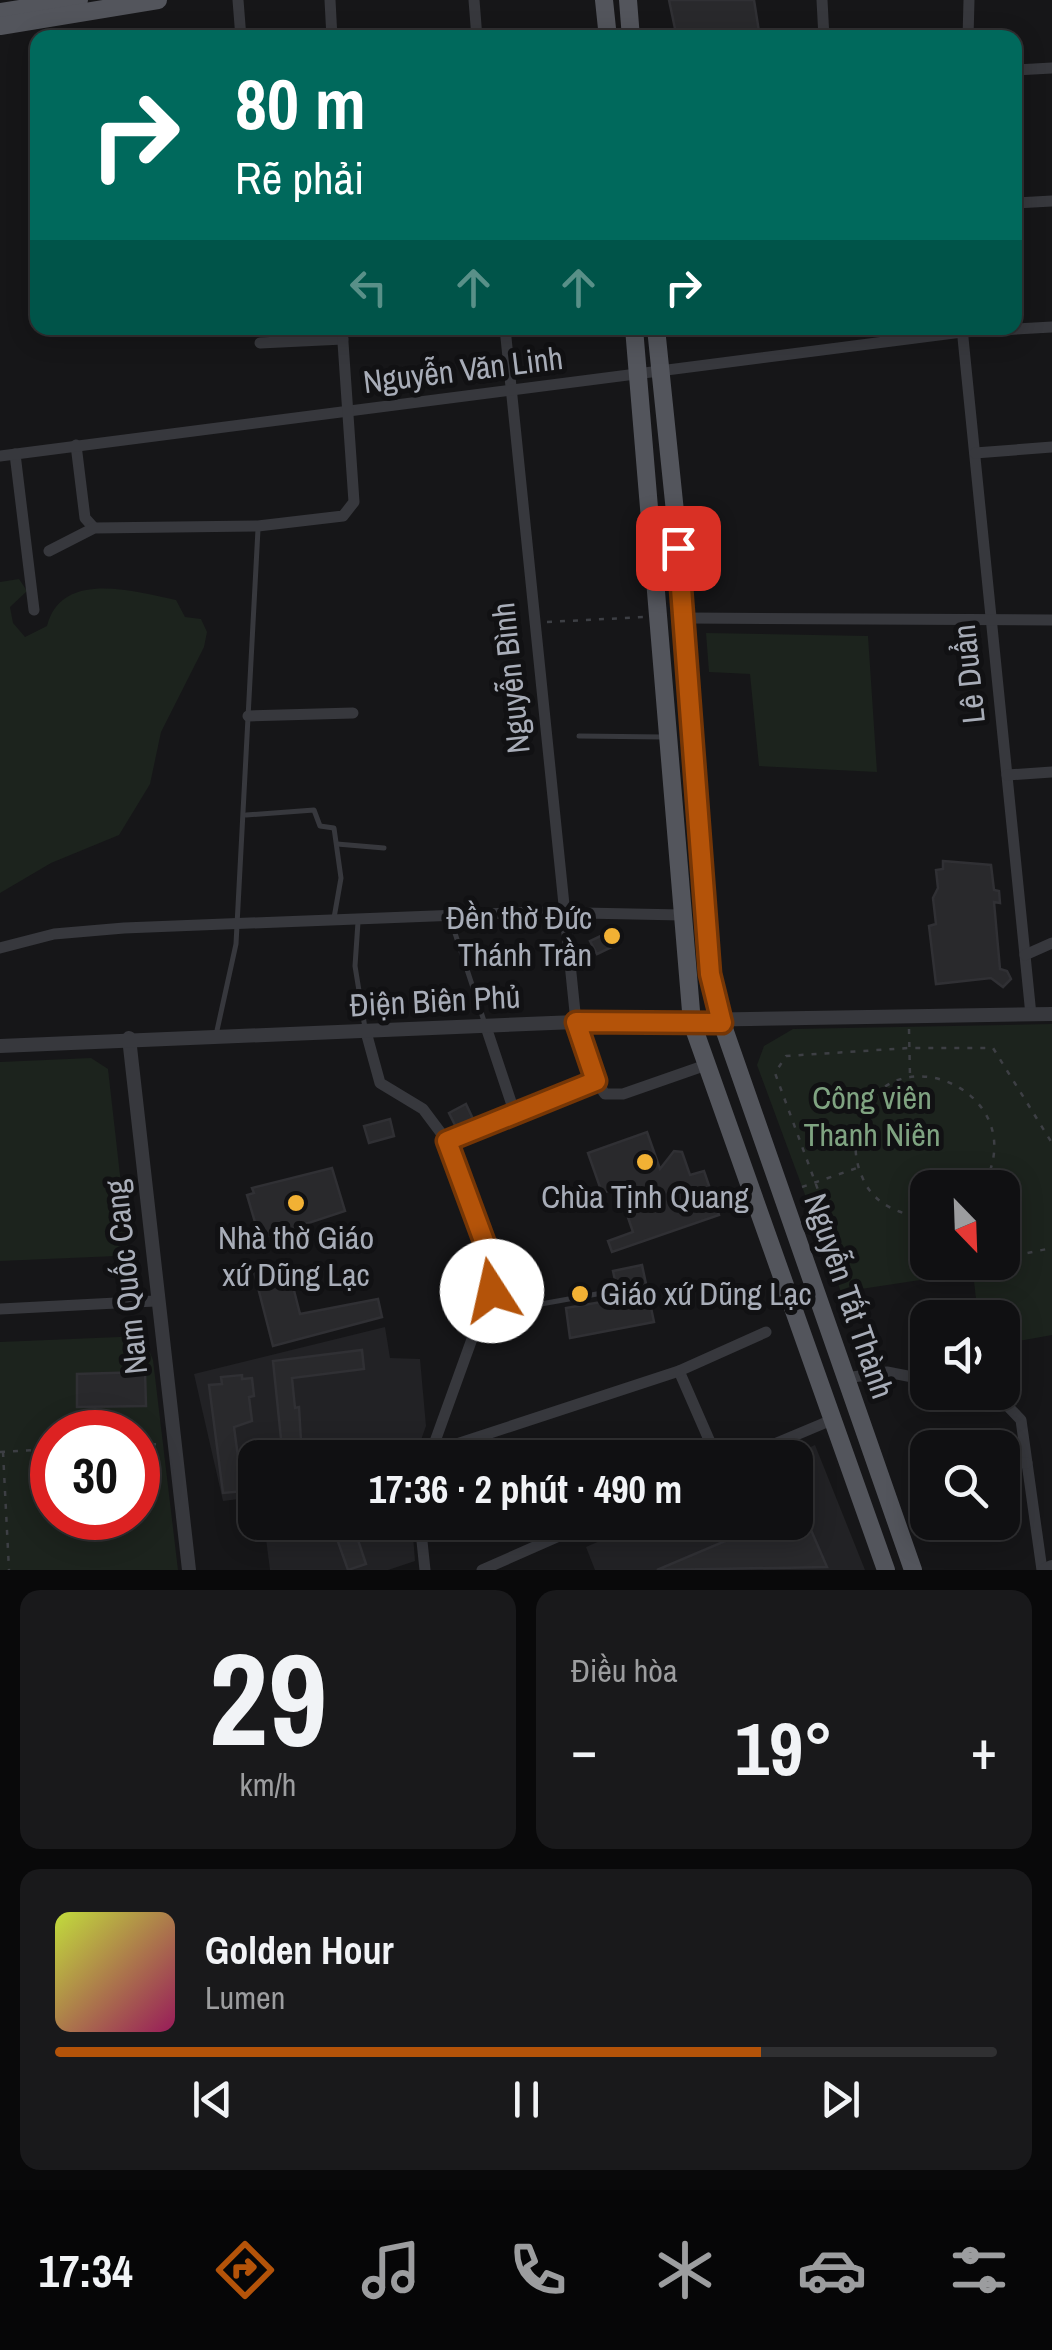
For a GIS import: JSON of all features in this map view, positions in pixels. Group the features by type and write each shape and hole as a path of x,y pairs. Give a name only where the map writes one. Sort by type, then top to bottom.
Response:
{"main road":[{"path":"0,12 79,0"},
{"path":"0,26 158,0"},
{"path":"604,0 607,30"},
{"path":"628,0 630,30"},
{"name":"Nguyễn Tất Thành","path":"635,335 692,1023 886,1570"},
{"name":"Nguyễn Tất Thành","path":"657,335 686,618 710,974 722,1023 913,1570"}],"street":[{"path":"238,0 241,30"},
{"path":"330,0 332,30"},
{"path":"474,0 476,30"},
{"path":"822,0 824,30"},
{"path":"968,30 969,0"},
{"path":"1022,70 1052,68"},
{"path":"1022,202 1052,201"},
{"name":"Nguyễn Văn Linh","path":"1022,328 1052,327"},
{"path":"260,343 326,335"},
{"path":"49,551 94,528 258,526 334,520 352,510 350,411 342,335"},
{"name":"Nguyễn Bình","path":"506,335 576,1022 596,1081"},
{"name":"Nguyễn Văn Linh","path":"0,456 638,376 926,335"},
{"name":"Lê Duẩn","path":"963,335 1031,1015"},
{"path":"76,445 85,518 94,528"},
{"path":"975,453 1052,447"},
{"path":"15,454 34,610"},
{"path":"686,618 1052,620"},
{"path":"248,716 354,713"},
{"path":"1007,774 1052,772"},
{"path":"0,948 74,931 358,922 449,915 682,915"},
{"path":"1025,955 1052,943"},
{"name":"Điện Biên Phủ","path":"0,1046 576,1022 722,1023 1052,1014"},
{"path":"486,1027 515,1114"},
{"path":"366,1032 380,1084 423,1109 447,1141 491,1260 492,1291 460,1363 434,1440"},
{"name":"Nam Quốc Cang","path":"129,1038 155,1301 188,1570"},
{"path":"447,1141 596,1081 605,1094 615,1096 708,1064"},
{"path":"0,1308 155,1301"},
{"path":"474,1440 679,1371 766,1332"},
{"path":"679,1371 709,1440"},
{"path":"846,1378 887,1372 910,1376"},
{"path":"1014,1410 1018,1413 1046,1569"},
{"path":"784,1440 834,1419"},
{"path":"1020,1463 1027,1463"},
{"path":"422,1540 425,1570"},
{"path":"482,1570 550,1540"}],"lane":[{"path":"215,1038 228,991 237,924 246,814 258,526"},
{"path":"579,736 671,738"},
{"path":"246,814 314,810 320,826 334,828 341,878 334,921"},
{"path":"338,844 384,848"},
{"path":"449,915 486,1027"},
{"path":"358,922 355,966 366,1032"},
{"path":"482,1314 608,1292"}],"path":[{"path":"532,622 660,616"},
{"path":"909,1016 910,1078"},
{"path":"849,1274 776,1066 795,1052 993,1048 1052,1143"},
{"path":"910,1216 885,1206 866,1187 858,1167 855,1134 866,1106 884,1088 910,1078 938,1077 965,1088 983,1107 994,1130 994,1160 990,1170"},
{"path":"802,1188 858,1167"},
{"path":"1020,1254 1052,1248"},
{"path":"160,1444 173,1444"},
{"path":"8,1570 1,1452 30,1450"}],"shaded area":[{"path":"385,1327 390,1358 420,1359 426,1426 421,1440 238,1440 238,1499 223,1501 194,1374"},
{"path":"813,1446 865,1570 595,1570 586,1547 602,1540 813,1540"},
{"path":"266,1540 413,1540 415,1561 388,1570 270,1570"}],"green space":[{"path":"19,579 27,591 10,607 13,623 25,637 47,626 55,608 68,597 102,589 176,600 185,617 201,619 207,632 204,647 161,732 150,784 119,835 51,863 0,893 0,582"},
{"path":"706,633 868,636 877,772 759,766 750,674 709,672"},
{"name":"Công viên Thanh Niên","path":"1052,1024 1052,1335 1020,1341 1020,1300 976,1300 974,1280 1020,1280 1020,1170 910,1170 910,1280 920,1280 841,1292 757,1065 764,1046 793,1029"},
{"path":"91,1058 108,1069 128,1246 116,1256 0,1261 0,1062"},
{"path":"143,1336 153,1360 159,1410 30,1410 30,1540 160,1540 160,1419 178,1570 0,1570 0,1342"}],"building":[{"path":"669,0 754,0 759,30 675,30"},
{"path":"943,861 991,865 994,890 999,891 1000,903 994,902 1000,969 1007,971 1011,979 1003,987 991,978 936,984 929,926 936,924 936,870 943,869"},
{"path":"605,934 612,947 597,954 590,941"},
{"path":"466,1104 473,1119 456,1127 449,1113"},
{"path":"390,1119 394,1136 369,1143 364,1126"},
{"path":"647,1132 660,1169 674,1151 682,1152 690,1175 704,1171 719,1215 612,1252 608,1241 633,1232 618,1188 602,1193 588,1153"},
{"name":"Nhà thờ Giáo xứ Dũng Lạc","path":"332,1168 345,1211 260,1239 247,1195 254,1193 252,1188"},
{"path":"287,1263 300,1314 378,1299 382,1317 273,1346 254,1272"},
{"path":"642,1265 654,1322 570,1338 566,1308 619,1299 613,1271"},
{"path":"362,1350 364,1369 292,1378 301,1440 281,1440 273,1361"},
{"path":"145,1372 146,1406 77,1407 77,1374"},
{"path":"221,1377 252,1378 254,1396 249,1397 252,1421 234,1427 238,1492 223,1493 209,1385 222,1384"},
{"path":"813,1535 827,1567 657,1570 728,1540 813,1540"},
{"path":"337,1540 358,1540 366,1564 348,1570"}],"place":[{"name":"Đền thờ Đức Thánh Trần","path":"612,936"},
{"name":"Chùa Tịnh Quang","path":"645,1162"},
{"name":"Nhà thờ Giáo xứ Dũng Lạc","path":"296,1203"},
{"name":"Giáo xứ Dũng Lạc","path":"580,1294"}],"route":[{"path":"492,1291 491,1260 447,1141 596,1081 576,1022 722,1023 710,974 678,548"}]}
